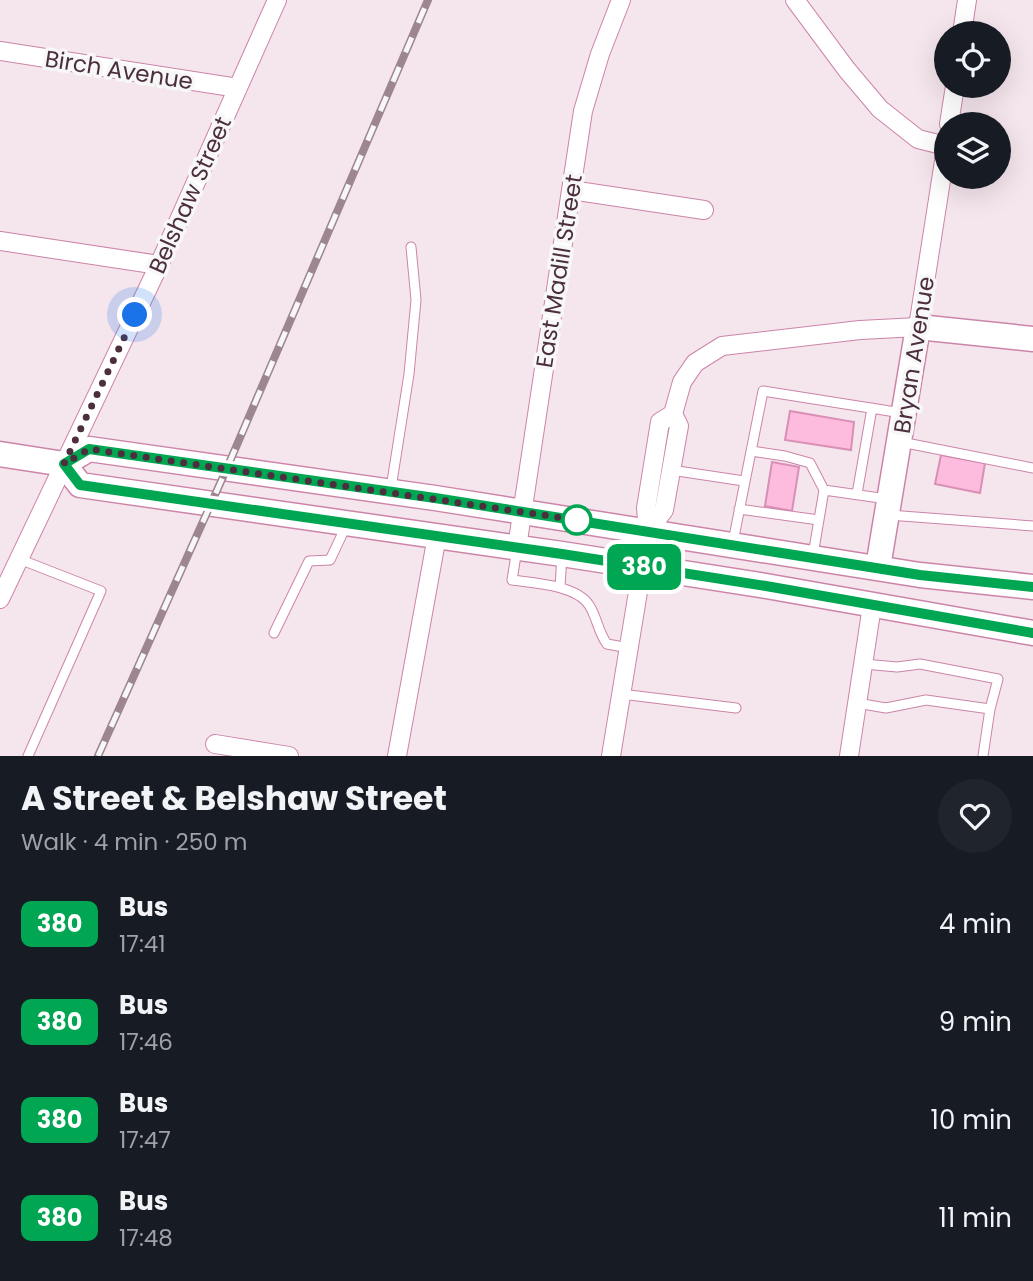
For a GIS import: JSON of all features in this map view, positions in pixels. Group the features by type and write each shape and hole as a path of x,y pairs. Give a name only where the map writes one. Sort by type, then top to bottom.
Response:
{"main road":[{"path":"918,327 1033,339"},
{"name":"Bryan Avenue","path":"878,567 918,327"},
{"path":"0,454 64,464 89,449 522,511 920,575 1033,587"},
{"path":"64,464 80,485 517,547 1033,633"}],"street":[{"name":"Belshaw Street","path":"0,599 159,265 277,0"},
{"name":"East Madill Street","path":"517,547 583,111 600,54 621,0"},
{"path":"795,0 880,109 918,139 934,142"},
{"path":"964,21 967,0"},
{"name":"Birch Avenue","path":"0,51 237,88"},
{"name":"Bryan Avenue","path":"918,327 939,189"},
{"path":"571,190 704,211"},
{"path":"0,241 159,265"},
{"path":"648,531 664,510 679,426 673,414 682,382 695,363 722,346 860,330 918,327"},
{"path":"611,756 648,531 646,508 660,422 673,414"},
{"path":"397,756 438,536"},
{"path":"849,756 872,606"},
{"path":"215,744 289,756"}],"lane":[{"path":"390,491 409,374 416,300 411,247"},
{"path":"733,544 764,391 905,413"},
{"path":"857,494 872,408"},
{"path":"900,442 1033,468"},
{"path":"751,451 810,463 824,490 813,556"},
{"path":"671,470 744,481"},
{"path":"824,490 857,494 889,507 1033,526"},
{"path":"739,509 819,520"},
{"path":"274,633 309,561 330,559 348,523"},
{"path":"517,547 512,580 560,587 584,598 607,644 629,648"},
{"path":"560,587 562,554"},
{"path":"19,559 101,591 28,756"},
{"path":"863,664 897,667 920,664 998,679 990,709 984,756"},
{"path":"621,694 736,708"},
{"path":"857,703 886,708 926,700 990,709"}],"building":[{"path":"790,411 854,422 851,450 785,440"},
{"path":"941,455 985,463 980,493 935,484"},
{"path":"772,462 799,467 792,511 765,506"}],"railway":[{"path":"98,756 227,468 428,0"}],"bus line":[{"name":"380","path":"1033,587 920,575 435,498 89,449 64,464 80,485 562,554 766,586 1033,633"}],"route":[{"path":"135,315 64,464 89,449 577,520"}]}
